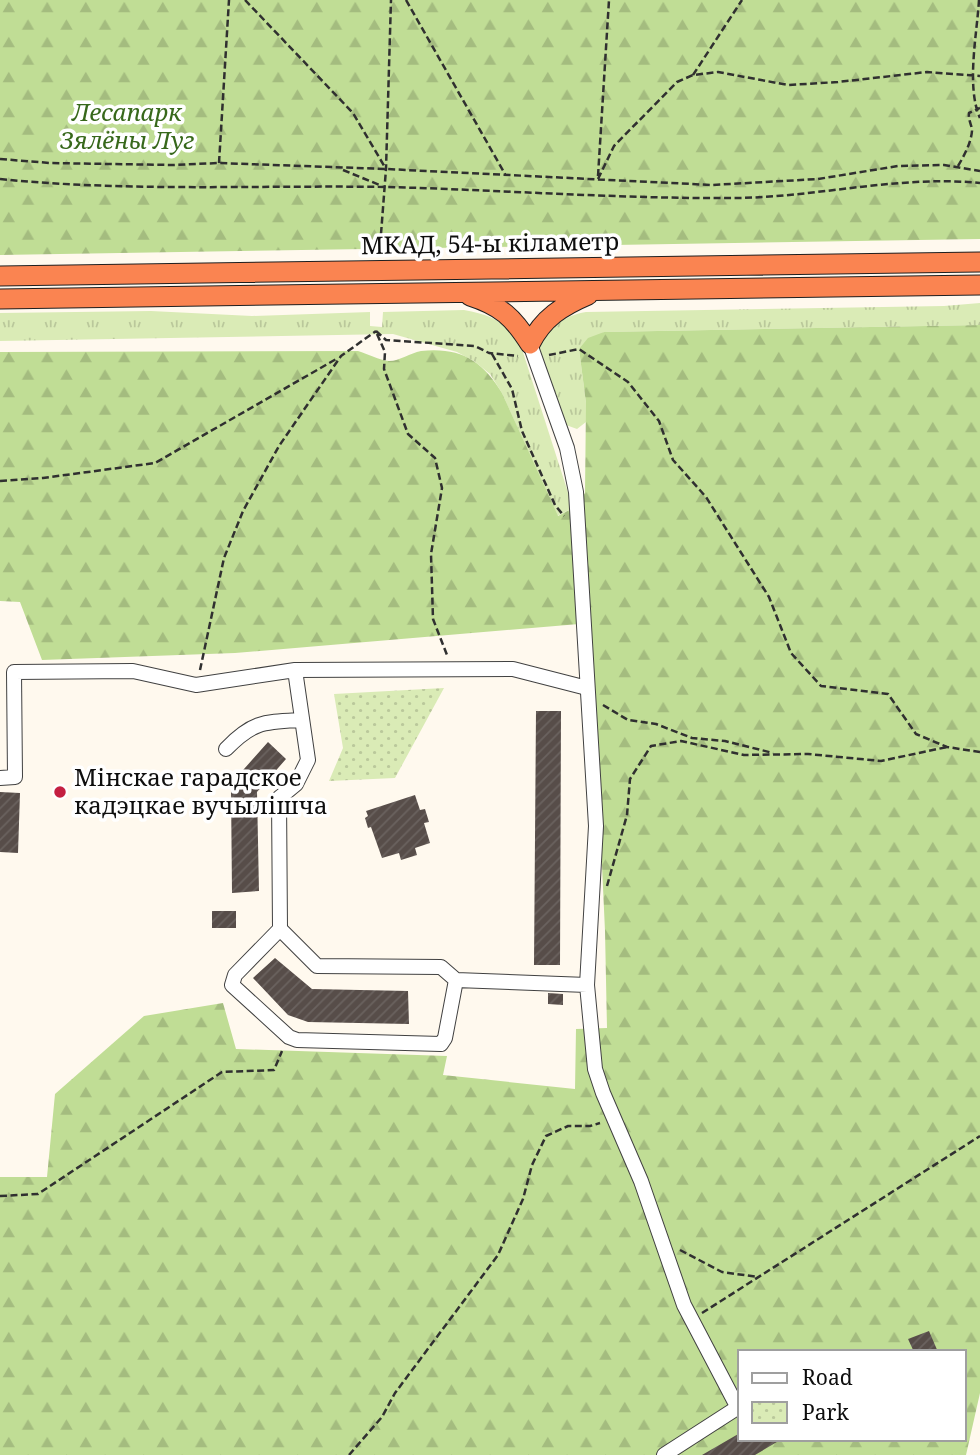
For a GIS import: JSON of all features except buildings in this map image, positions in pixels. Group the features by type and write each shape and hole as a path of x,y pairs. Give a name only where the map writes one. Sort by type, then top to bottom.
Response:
{"highway":[{"name":"МКАД, 54-ы кіламетр","path":"0,276 980,262"},
{"name":"МКАД, 54-ы кіламетр","path":"0,299 980,285"},
{"path":"532,351 538,329 549,316 572,301 598,291"},
{"path":"459,292 504,311 518,325 532,351"}],"street":[{"path":"532,351 571,466 576,492 596,826 587,985 595,1069 613,1119 641,1181 691,1320 738,1405"},
{"path":"0,778 15,777 14,672 133,671 196,685 295,670 513,669 588,694"},
{"path":"295,670 308,760 296,784 279,798 280,929 317,966 441,967 456,980 587,985"},
{"path":"226,749 244,730 268,722 302,720"},
{"path":"280,929 235,975 232,985 289,1037 297,1040 441,1044 445,1038 456,980"},
{"path":"664,1455 738,1408"}],"path":[{"path":"219,163 229,0"},
{"path":"245,0 353,113 386,169"},
{"path":"381,234 386,169 391,0"},
{"path":"406,0 505,174"},
{"path":"597,179 608,0"},
{"path":"693,75 742,0"},
{"path":"979,0 974,76 980,118"},
{"path":"597,179 614,146 677,82 693,75 718,72 788,85 927,72 980,76"},
{"path":"958,167 971,135 969,113 978,108"},
{"path":"0,159 50,163 219,163 386,169 712,185 818,179 898,166 944,165 980,171"},
{"path":"338,168 385,187"},
{"path":"0,179 210,189 385,187 738,198 915,181 980,183"},
{"path":"376,331 386,340 475,346 491,353 579,349 628,382 659,421 673,460 706,497 769,597 791,653 821,686 888,694 916,734 947,747 980,752"},
{"path":"0,481 155,463 341,356 376,331"},
{"path":"376,331 384,352 384,369 408,434 435,458 442,488 431,554 433,620 453,668"},
{"path":"491,353 512,389 522,431 555,505 578,532"},
{"path":"196,685 224,558 243,511 279,446 341,356"},
{"path":"588,694 628,720 656,724 692,738 725,741 753,750 780,754"},
{"path":"606,891 626,815 630,779 652,746 681,741 744,755 808,754 881,761 947,747"},
{"path":"0,1196 38,1194 222,1072 274,1070 282,1051"},
{"path":"349,1455 382,1417 395,1393 498,1255 523,1199 532,1165 546,1136 568,1126 590,1126 613,1119"},
{"path":"691,1320 980,1136"},
{"path":"679,1249 722,1272 758,1277"}],"green space":[{"name":"Лесапарк Зялёны Луг","path":"0,0 980,0 980,239 0,255"},
{"path":"980,303 980,325 604,332 579,349 586,422 577,429 566,425 539,348 558,324 570,316 586,312 944,306"},
{"path":"464,310 483,314 504,325 521,346 573,508 557,516 502,393 490,374 457,352 393,334 0,341 0,313 151,311 252,316 370,312 370,326 382,327 383,312"},
{"path":"980,325 980,1393 966,1455 0,1455 0,1177 47,1177 55,1094 144,1016 223,1003 236,1049 447,1056 443,1075 575,1089 576,1029 607,1028 591,623 235,653 42,660 20,602 0,601 0,352 358,351 389,361 421,351 435,350 458,354 478,364 502,393 558,516 573,508 585,493 586,403 579,349 588,338 604,332"},
{"path":"444,688 395,778 329,781 343,748 334,694"}],"place":[{"name":"Мінскае гарадское кадэцкае вучылішча","path":"60,792"}]}
